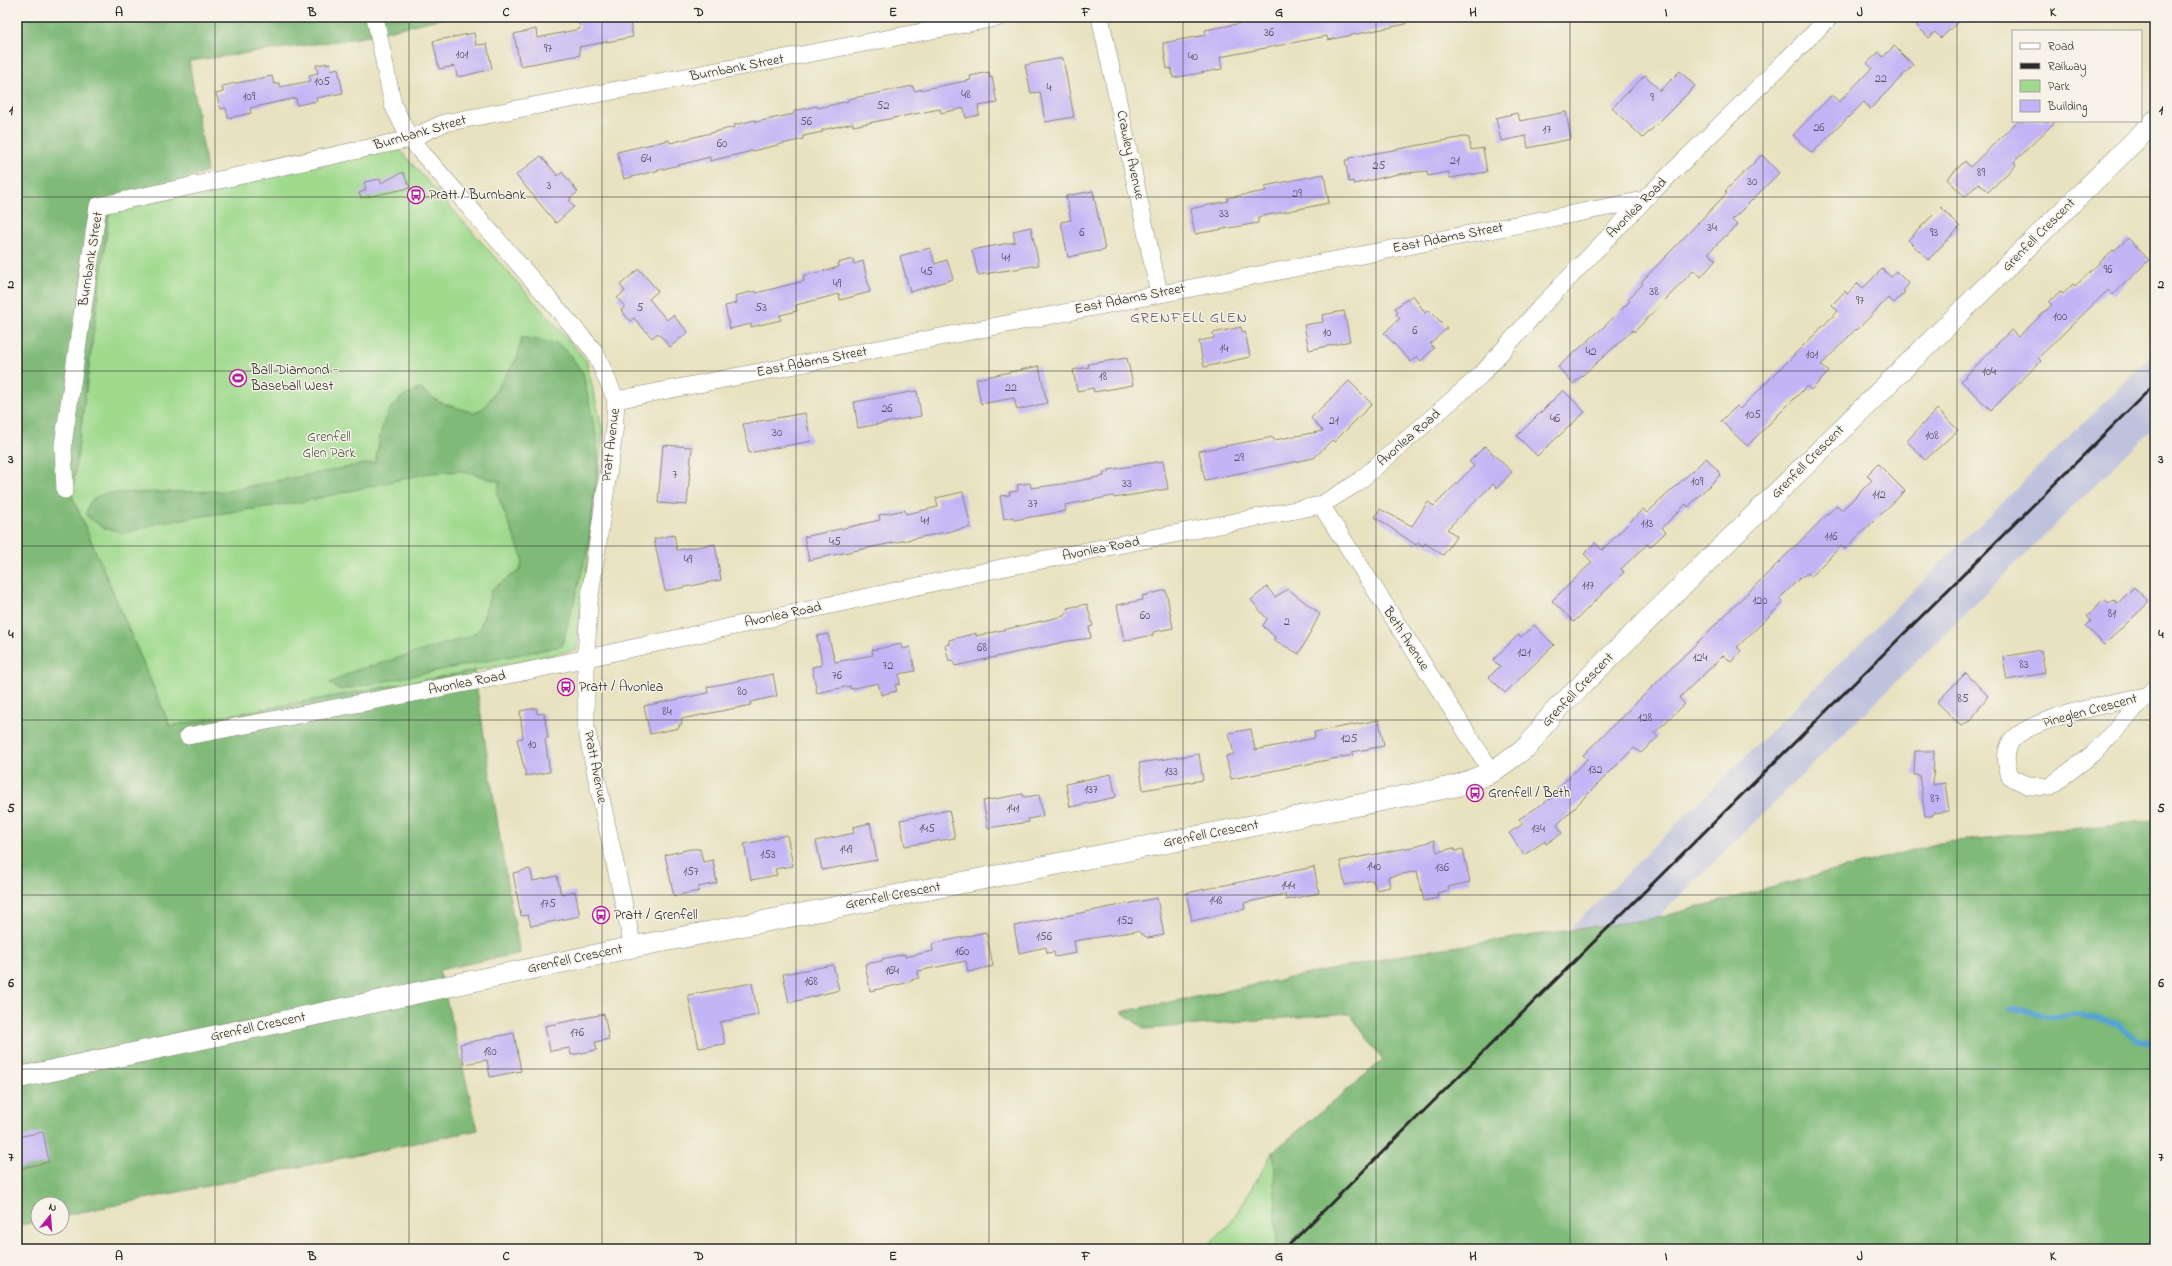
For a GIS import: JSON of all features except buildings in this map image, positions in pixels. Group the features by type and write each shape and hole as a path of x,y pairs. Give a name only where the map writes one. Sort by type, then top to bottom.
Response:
{"street":[{"name":"Pratt Avenue","path":"375,17 393,105 410,138 595,352 616,400 614,434 589,602 586,658 586,728 633,947"},
{"name":"Burnbank Street","path":"66,490 63,446 98,206 410,138 444,124 1001,17"},
{"name":"Crawley Avenue","path":"1100,17 1159,293"},
{"name":"Avonlea Road","path":"188,736 523,672 1001,568 1321,506 1356,483 1481,375 1539,309 1644,200 1830,17"},
{"name":"Grenfell Crescent","path":"17,1078 633,947 1456,786 1492,772 1528,746 1552,714 2155,121"},
{"name":"East Adams Street","path":"616,400 1159,293 1644,200"},
{"name":"Beth Avenue","path":"1321,506 1492,772"},
{"name":"Pineglen Crescent","path":"2151,691 2094,753 2049,787 2030,786 2010,777 2005,758 2008,748 2010,743 2025,731 2048,718 2151,691"}],"shaded area":[{"path":"2155,352 2155,426 1322,1249 1246,1249"}],"green space":[{"path":"17,17 447,17 358,38 189,61 207,171 109,213 72,496 170,726 474,671 508,889 520,953 439,970 478,1130 70,1214 70,1196 30,1196 30,1223 17,1226"},
{"name":"Grenfell Glen Park","path":"398,148 586,360 603,432 577,650 474,671 170,726 72,496 109,213 207,189"},
{"path":"522,337 556,343 567,351 583,373 597,440 598,464 588,548 562,646 340,690 330,683 351,672 471,636 480,628 492,589 520,570 523,559 497,494 500,482 464,471 429,473 301,502 161,522 126,533 103,528 86,515 90,502 96,497 109,493 224,491 375,462 382,427 390,409 397,401 420,389 439,402 474,413 485,407 517,358"},
{"path":"2155,820 2155,1249 1277,1249 1274,1151 1383,1060 1349,1013 1145,1029 1121,1012 1423,951 1657,918 1940,843"},
{"path":"1274,1151 1277,1249 1202,1249 1228,1227"}],"waterway":[{"path":"2011,1008 2047,1016 2081,1014 2118,1024 2138,1041 2148,1041 2155,1045"}],"railway":[{"path":"1285,1249 2155,384"}],"place":[{"name":"Pratt / Burnbank","path":"416,195"},
{"name":"Ball Diamond - Baseball West","path":"238,378"},
{"name":"Pratt / Avonlea","path":"566,687"},
{"name":"Grenfell / Beth","path":"1475,793"},
{"name":"Pratt / Grenfell","path":"601,915"}],"district":[{"name":"GRENFELL GLEN","path":"1189,318"}]}
